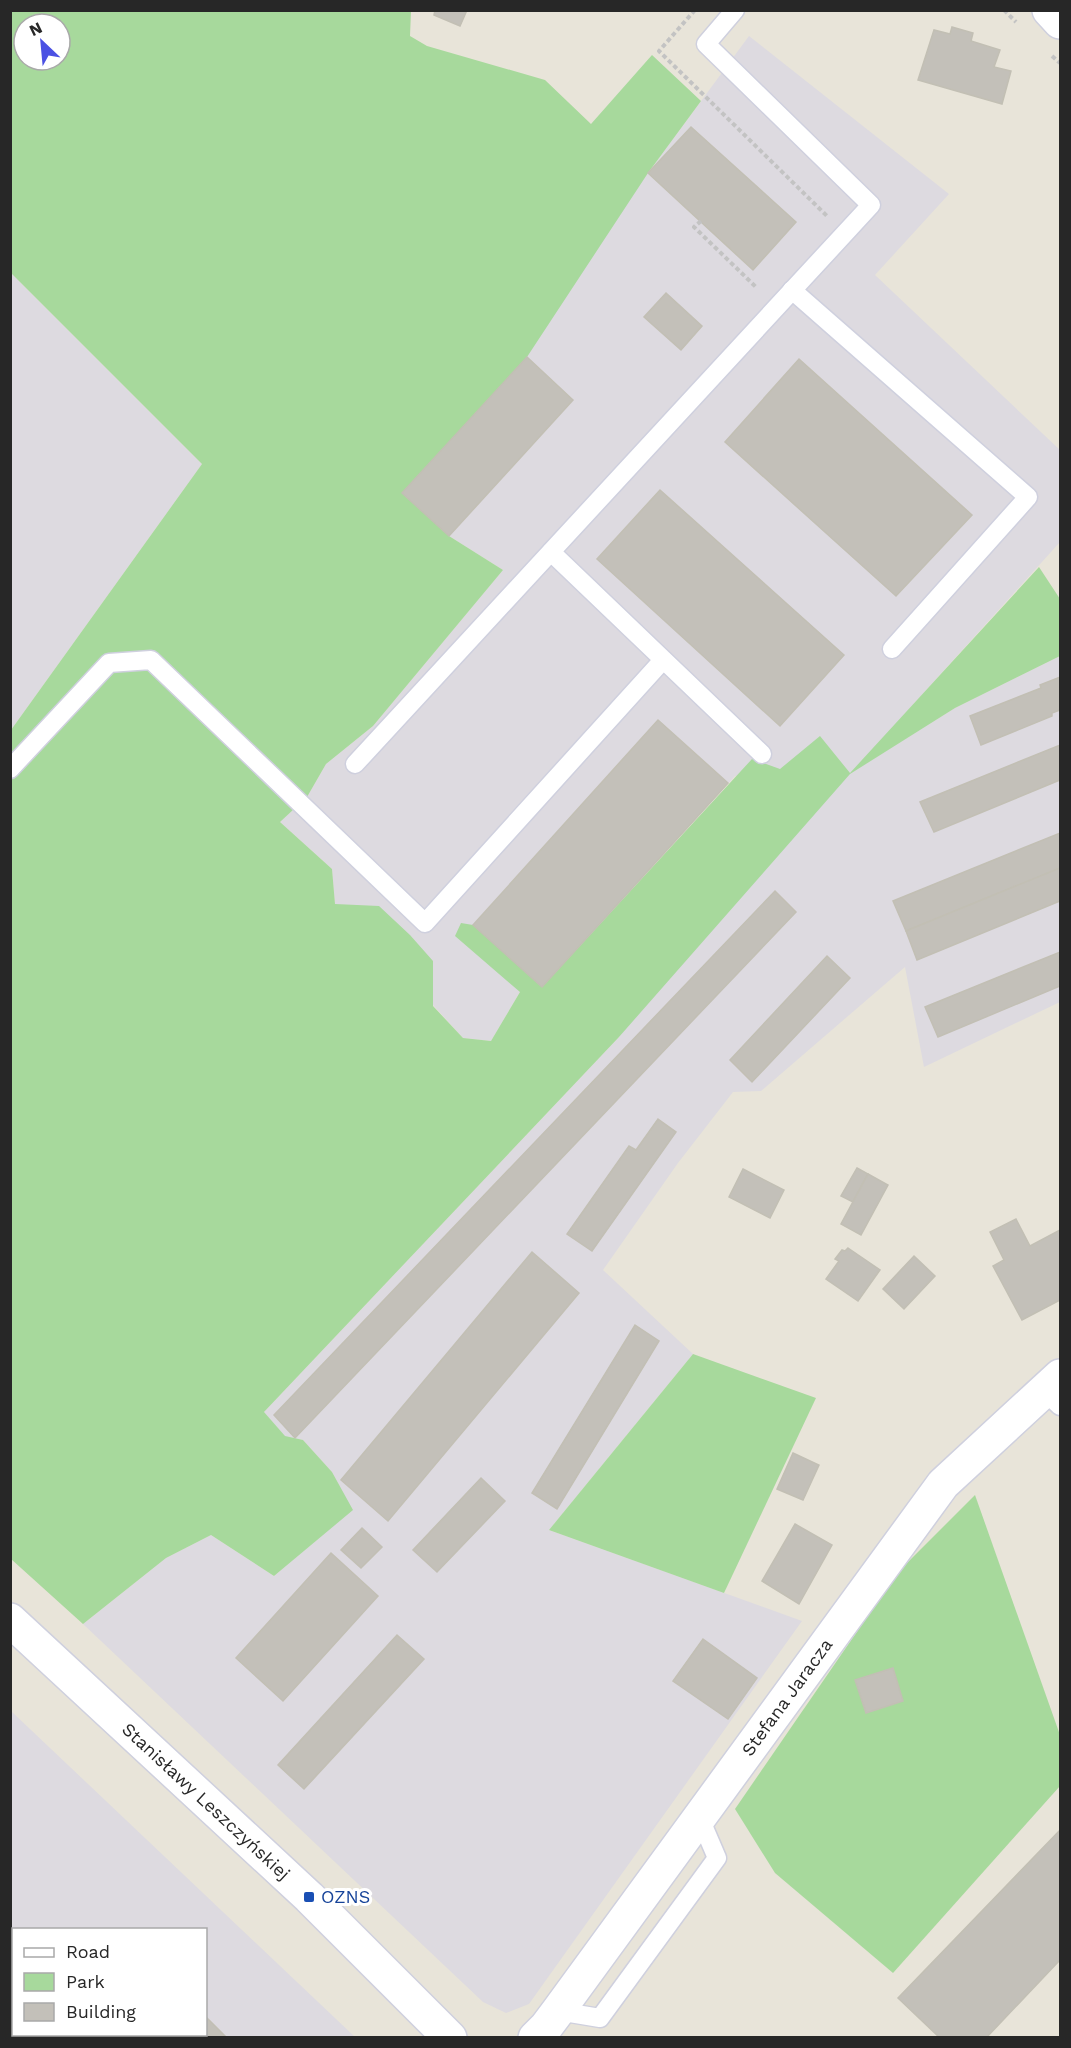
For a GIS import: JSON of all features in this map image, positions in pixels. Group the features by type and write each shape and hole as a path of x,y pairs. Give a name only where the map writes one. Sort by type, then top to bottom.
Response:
{"street":[{"path":"1049,10 1060,22"},
{"name":"Stefana Jaracza","path":"535,2037 558,2011 943,1484 1055,1391"},
{"name":"Stanisławy Leszczyńskiej","path":"10,1620 309,1897 450,2037"}],"lane":[{"path":"355,764 871,204 706,44 735,10"},
{"path":"792,290 1028,497 892,648"},
{"path":"551,552 762,754"},
{"path":"10,769 109,663 151,660 425,923 663,660"}],"path":[{"path":"695,10 659,51 832,220"},
{"path":"701,220 694,227 764,294"}],"shaded area":[{"path":"749,36 949,194 875,275 1060,450 1060,542 852,772 955,708 1060,656 1060,1002 924,1067 905,967 761,1091 733,1092 678,1163 603,1270 693,1354 549,1530 802,1621 529,2004 506,2013 483,2002 83,1624 166,1558 211,1535 274,1576 352,1510 332,1472 303,1440 285,1437 264,1412 619,1037 780,769 735,776 542,987 520,992 491,1041 463,1038 433,1005 433,961 335,904 332,869 280,822 307,797 326,764 373,726 503,570 449,536 402,493 648,173"},
{"path":"11,273 202,464 11,730"},
{"path":"11,1711 355,2037 11,2037"}],"green space":[{"path":"11,11 411,11 410,36 427,46 545,80 591,124 652,55 701,101 648,173 527,357 402,493 449,536 503,570 373,726 326,764 307,797 280,822 332,869 335,904 379,906 410,935 433,961 433,1006 463,1038 491,1041 520,992 455,936 461,923 473,925 542,987 752,759 780,769 820,736 850,773 1039,567 1060,599 1060,656 955,708 850,774 619,1037 264,1412 285,1436 303,1440 332,1472 353,1510 274,1576 211,1535 166,1558 83,1624 11,1559 11,730 202,464 11,273"},
{"path":"693,1354 816,1398 724,1593 549,1530"},
{"path":"975,1495 1060,1735 1060,1786 893,1973 775,1873 735,1809 898,1572"}],"building":[{"path":"435,10 467,10 460,26 434,15"},
{"path":"952,27 973,33 971,41 1000,50 994,67 1011,71 1002,104 918,80 934,30 950,34"},
{"path":"691,127 796,222 753,270 648,173"},
{"path":"666,293 702,326 681,350 644,317"},
{"path":"527,357 573,400 449,536 402,493"},
{"path":"799,359 972,515 896,596 725,442"},
{"path":"660,490 844,655 780,726 597,559"},
{"path":"1060,677 1060,710 1052,713 1052,716 981,745 970,716 1041,688 1040,685"},
{"path":"658,720 728,783 542,987 473,925"},
{"path":"1060,745 1060,780 934,832 920,802"},
{"path":"1060,833 1060,868 906,931 893,901"},
{"path":"1060,868 1060,901 917,960 906,931"},
{"path":"775,891 796,912 295,1438 274,1415"},
{"path":"1060,952 1060,986 938,1037 925,1007"},
{"path":"827,956 850,978 752,1082 730,1060"},
{"path":"658,1119 676,1132 592,1251 567,1234 629,1146 636,1150"},
{"path":"857,1168 868,1174 853,1202 841,1196"},
{"path":"743,1169 784,1190 770,1218 729,1197"},
{"path":"868,1174 888,1185 861,1235 841,1224"},
{"path":"1016,1219 1030,1246 1060,1230 1060,1300 1022,1320 993,1266 1004,1260 990,1232"},
{"path":"848,1248 880,1270 858,1301 826,1279 839,1261 835,1259 842,1250 845,1251"},
{"path":"532,1252 579,1293 388,1521 341,1480"},
{"path":"914,1256 935,1276 904,1309 883,1289"},
{"path":"635,1325 659,1341 557,1509 532,1493"},
{"path":"793,1453 819,1465 803,1500 777,1489"},
{"path":"481,1478 505,1501 437,1572 413,1550"},
{"path":"795,1524 832,1545 799,1604 762,1581"},
{"path":"362,1528 382,1547 361,1568 341,1550"},
{"path":"331,1553 378,1596 283,1701 236,1658"},
{"path":"397,1635 424,1659 304,1789 278,1765"},
{"path":"703,1639 757,1678 728,1719 673,1681"},
{"path":"893,1668 903,1701 866,1713 855,1680"},
{"path":"1060,1830 1060,1960 986,2038 940,2038 898,1998"},
{"path":"207,2018 227,2038 137,2038 136,2036 207,2036"}],"place":[{"name":"OZNS","path":"309,1897"}]}
